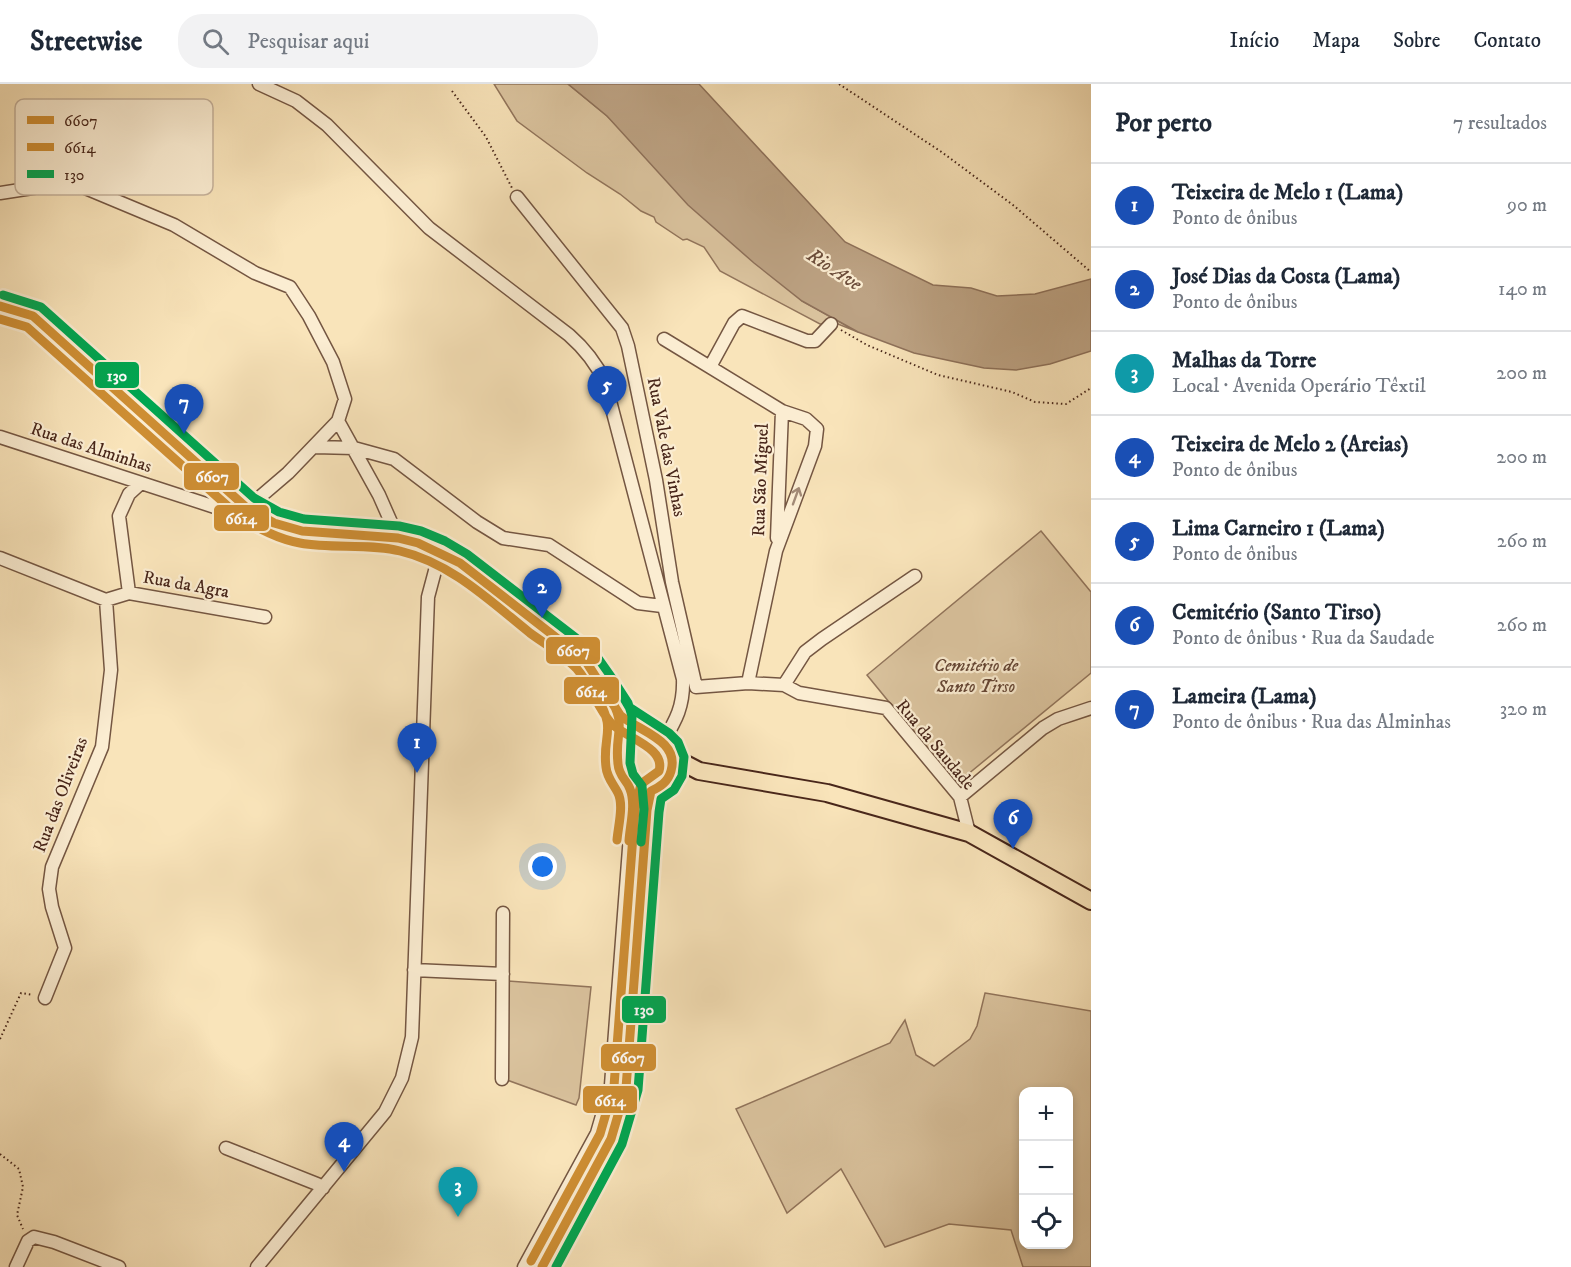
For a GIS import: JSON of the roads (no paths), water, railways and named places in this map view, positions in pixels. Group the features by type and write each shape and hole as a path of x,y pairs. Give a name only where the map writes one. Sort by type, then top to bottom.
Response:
{"main road":[{"path":"0,306 33,316 247,508 274,523 302,531 398,538 418,543 460,563 585,660 598,676 620,716 699,771"},
{"path":"620,716 620,749 616,766 623,783 630,788 644,792 664,784 669,778 673,764 661,745 632,738 620,749"},
{"path":"669,778 699,771 827,793 969,833 1091,901"}],"street":[{"path":"259,84 296,101 327,125 429,228 584,347 596,364 605,382 683,679 684,693 679,714 661,745"},
{"path":"0,193 15,191"},
{"path":"102,195 174,225 255,273 290,287 309,316 333,362 345,399 338,421 315,447 247,508"},
{"name":"Rua Vale das Vinhas","path":"517,197 622,328 628,346 656,480 672,582 696,687 748,683"},
{"path":"710,367 734,323 742,316 807,341 815,341 831,324"},
{"name":"Rua São Miguel","path":"664,339 782,411 806,419 817,429 815,446 776,551 748,683"},
{"name":"Rua São Miguel","path":"776,551 782,411"},
{"path":"338,421 379,495 398,538"},
{"name":"Rua das Alminhas","path":"0,437 221,509 274,523"},
{"path":"315,447 354,448 394,459 477,522 503,538 549,545 638,603 662,606"},
{"path":"129,593 119,516 129,494 141,483"},
{"path":"257,1267 385,1112 402,1078 412,1037 428,597 440,552"},
{"path":"0,558 106,600"},
{"path":"784,685 805,652 915,576"},
{"name":"Rua da Agra","path":"106,600 129,593 265,617"},
{"name":"Rua das Oliveiras","path":"45,998 65,948 52,907 49,889 52,867 102,747 111,670 106,600"},
{"name":"Rua da Saudade","path":"748,683 784,685 799,693 886,708 960,797 969,833"},
{"path":"960,797 1042,728 1058,719 1091,708"},
{"path":"524,1267 597,1133 611,1085 632,810 630,788"},
{"path":"542,1267 611,1139 626,1088 647,810 651,791"},
{"path":"502,1079 503,914"},
{"path":"414,970 503,974"},
{"path":"226,1148 323,1188"},
{"path":"16,1267 28,1241 34,1237 43,1238 119,1267"}],"water":[{"name":"Rio Ave","path":"568,84 699,84 845,242 933,285 971,288 997,296 1035,294 1091,279 1091,351 1050,364 1016,370 984,368 914,353 858,332 802,301 754,263 688,205 607,116"}],"place":[{"name":"Lima Carneiro 1 (Lama)","path":"607,416"},
{"name":"Lameira (Lama)","path":"184,434"},
{"name":"José Dias da Costa (Lama)","path":"542,618"},
{"name":"Teixeira de Melo 1 (Lama)","path":"417,773"},
{"name":"Cemitério (Santo Tirso)","path":"1013,849"},
{"name":"Teixeira de Melo 2 (Areias)","path":"344,1172"},
{"name":"Malhas da Torre","path":"458,1217"}],"park label":[{"name":"Cemitério de Santo Tirso","path":"976,676"}]}
